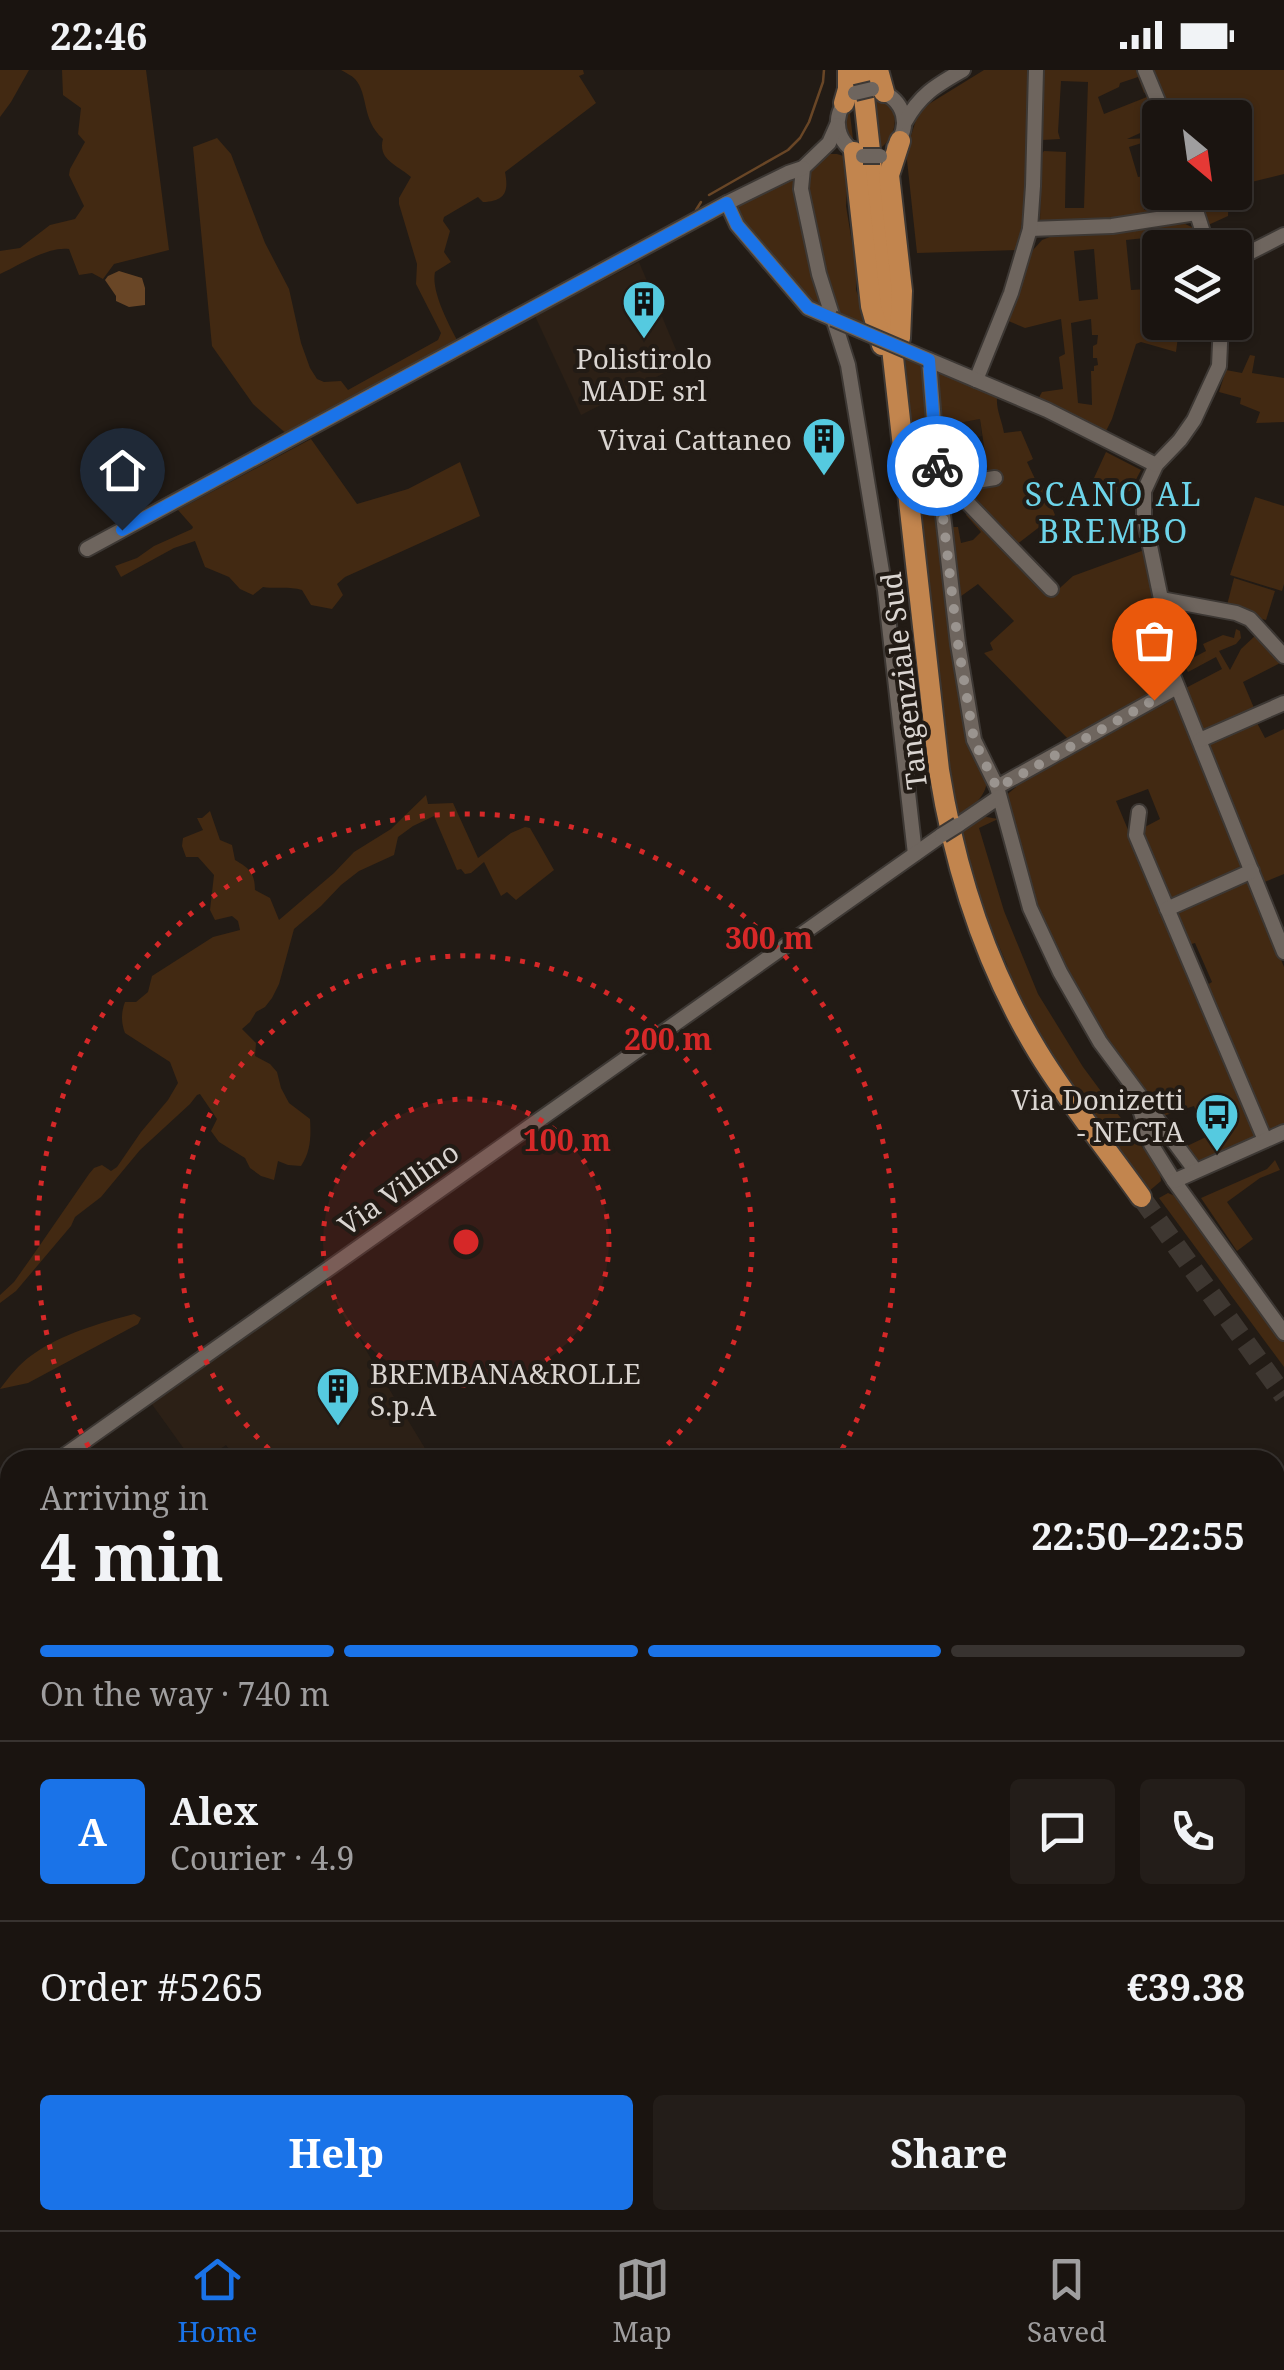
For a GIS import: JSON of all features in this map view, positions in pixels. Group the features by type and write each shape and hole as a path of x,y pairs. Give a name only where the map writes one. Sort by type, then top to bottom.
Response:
{"highway":[{"path":"848,70 848,99"},
{"path":"861,70 875,149 871,306 884,352 892,357 899,350 903,304 889,175 875,149"},
{"name":"Tangenziale Sud","path":"892,357 940,770 962,881 988,954 1022,1024 1141,1197"}],"street":[{"path":"816,155 875,149 928,90 963,70"},
{"path":"976,380 1011,293 1030,229 1036,70"},
{"path":"1146,70 1158,100"},
{"path":"875,149 901,108 882,86"},
{"path":"87,549 727,203 803,168 831,140 839,112 848,99 882,86 906,94 928,90"},
{"path":"837,125 841,139 875,149"},
{"path":"803,168 802,189 819,274 848,365 885,590 915,854"},
{"path":"727,203 737,225 808,308 1047,410 1156,465"},
{"path":"1030,229 1112,226 1196,212 1202,230"},
{"path":"1252,251 1284,235"},
{"path":"1220,340 1219,366 1208,394 1180,440 1156,465 1144,491 1144,517 1161,599 1168,663 1284,952"},
{"path":"929,360 958,644 974,740 998,792 1030,908 1048,949 1088,1022 1195,1170"},
{"path":"938,472 1051,589"},
{"path":"951,485 995,478"},
{"path":"1161,599 1250,620 1284,656"},
{"name":"Via Villino","path":"72,1450 998,792 1176,687"},
{"path":"1200,740 1284,702"},
{"path":"1139,812 1136,835 1265,1140"},
{"path":"1167,909 1252,871"},
{"path":"1132,1085 1152,1144 1174,1181 1284,1333"},
{"path":"1174,1181 1284,1132"}],"shaded area":[{"path":"0,70 29,70 0,117"},
{"path":"62,70 146,70 169,250 114,264 103,279 92,273 79,275 69,249 43,253 0,274 0,251 20,248 50,225 75,219 84,206 69,175 85,142 78,134 81,108 63,95"},
{"path":"341,70 583,70 584,74 579,76 596,103 505,172 506,190 501,197 483,202 478,197 444,217 450,231 444,252 451,262 435,272 434,280 441,307 457,340 290,437 253,404 212,346 193,147 217,138 231,154 265,243 289,289 310,368 317,379 341,381 348,390 438,340 441,333 416,284 417,264 399,204 411,177 386,157 383,139 371,123 359,85"},
{"path":"984,70 1029,70 1026,192 1018,250 917,253 906,151 916,120 924,107"},
{"path":"1044,70 1140,70 1149,91 1144,93 1138,77 1098,97 1104,114 1152,95 1153,100 1142,100 1142,132 1127,139 1142,138 1142,143 1129,147 1138,177 1142,176 1142,210 1155,214 1040,224 1044,151 1066,152 1065,208 1084,208 1088,82 1061,81 1060,139 1042,140"},
{"path":"1153,70 1284,70 1284,174 1252,182 1252,100 1164,100"},
{"path":"864,95 882,99 892,108 892,133 875,151 862,152 848,144 839,130 844,109","holes":["873,100 879,146 862,148 853,139 850,114 856,103"]},
{"path":"827,154 850,158 855,179 847,189 846,206 856,290 870,329 814,303 740,220 738,205"},
{"path":"1201,210 1228,210 1228,216 1206,226"},
{"path":"1185,224 1195,230 1142,230 1142,238 1126,240 1131,290 1142,289 1142,340 1178,340 1176,352 1136,344 1106,431 1037,401 1042,392 1063,389 1059,357 1065,354 1061,319 1025,328 1006,320 1033,250 1042,240 1055,235","holes":["1094,249 1098,299 1079,301 1074,251","1091,319 1092,335 1098,335 1093,346 1093,358 1097,358 1098,365 1091,371 1092,405 1078,403 1071,323"]},
{"path":"639,262 682,364 581,415 535,316"},
{"path":"119,271 142,278 145,305 129,307 116,301 105,280"},
{"path":"1250,355 1255,356 1252,373 1284,378 1284,422 1256,423 1260,412 1240,404 1241,398 1219,392 1226,370 1242,373"},
{"path":"905,359 921,366 924,374 937,514 987,779 981,797 956,819 931,648"},
{"path":"942,373 997,397 1004,433 1021,431 1033,459 1027,462 1036,481 1041,480 1055,515 1016,545 965,487 988,473 980,419 943,426 936,376"},
{"path":"980,419 982,436 945,443 943,426"},
{"path":"311,439 357,504 408,489 460,462 480,516 345,577 337,584 343,595 332,609 311,605 302,590 263,587 253,595 240,589 229,577 205,567 195,541 121,577 115,566 192,529 178,510"},
{"path":"1106,452 1141,470 1130,491 1110,494 1112,484 1094,478"},
{"path":"1255,497 1284,506 1282,591 1230,575"},
{"path":"968,510 1050,597 1073,576 1147,549 1156,635 1169,685 1123,713 1120,709 1071,742 984,653 993,650 990,643 1014,621 978,584 957,599 950,527 958,527 961,543 973,540 981,532 966,515"},
{"path":"1234,578 1275,591 1266,620 1226,609"},
{"path":"1236,629 1241,638 1219,651 1230,670 1241,649 1257,634 1284,661 1243,682 1254,708 1204,733 1182,690 1222,669 1216,657 1188,672 1183,663 1206,651 1203,644 1223,635 1234,638"},
{"path":"1175,695 1284,967 1284,1127 1267,1134 1205,986 1212,982 1195,943 1188,945 1141,837 1143,828 1160,819 1148,789 1116,801 1255,1134 1253,1142 1197,1166 1185,1147 1206,1137 1194,1106 1163,1116 1108,1042 1060,964 1035,903 1004,797 1016,787 1013,781 1085,747"},
{"path":"1256,721 1265,738 1284,729 1284,874 1262,883 1206,741"},
{"path":"426,795 428,804 453,803 478,858 525,827 530,828 554,870 516,900 507,892 501,896 484,862 471,873 457,870 434,816 398,837 394,855 359,871 294,929 272,998 242,1029 256,1043 255,1056 277,1072 289,1103 310,1119 310,1143 301,1166 278,1161 274,1180 261,1176 245,1158 219,1142 211,1131 217,1119 197,1095 140,1150 101,1197 75,1217 16,1291 0,1303 0,1295 14,1282 89,1174 102,1165 111,1171 117,1167 178,1083 170,1062 125,1033 122,1014 125,1002 136,1002 148,992 152,976 213,937 240,930 232,916 215,920 210,910 214,875 198,857 186,857 183,838 203,830 197,818 210,811 220,840 232,845 235,860 250,872 255,890 270,898 279,920 354,852 391,829"},
{"path":"981,816 998,819 979,828 1004,911 1038,994 1083,1067 1160,1171 1161,1181 1148,1192 1053,1060 1014,994 1007,965 979,909 959,834"},
{"path":"1275,1160 1280,1170 1260,1178 1227,1202 1253,1239 1237,1251 1201,1198 1267,1169"},
{"path":"1168,1193 1188,1214 1191,1212 1284,1341 1284,1367 1159,1198"},
{"path":"327,1281 426,1450 230,1450 226,1445 219,1450 185,1450 151,1403"},
{"path":"134,1314 141,1318 138,1324 28,1383 0,1389 23,1362 55,1341"}],"waterway":[{"path":"709,195 788,150 800,138 809,122 824,70"},
{"path":"696,210 701,202"}],"tunnel":[{"path":"1141,1197 1284,1396"}],"way so far":[{"path":"937,466 958,644 974,740 997,788 1154,700"}],"place":[{"name":"Polistirolo MADE srl","path":"644,340"},
{"name":"Vivai Cattaneo","path":"824,477"},
{"name":"Via Donizetti - NECTA","path":"1217,1153"},
{"name":"BREMBANA&ROLLE S.p.A","path":"338,1427"}],"district":[{"name":"SCANO AL BREMBO","path":"1114,512"}],"route":[{"path":"122,530 727,203 737,225 808,308 929,360 937,466"}]}
